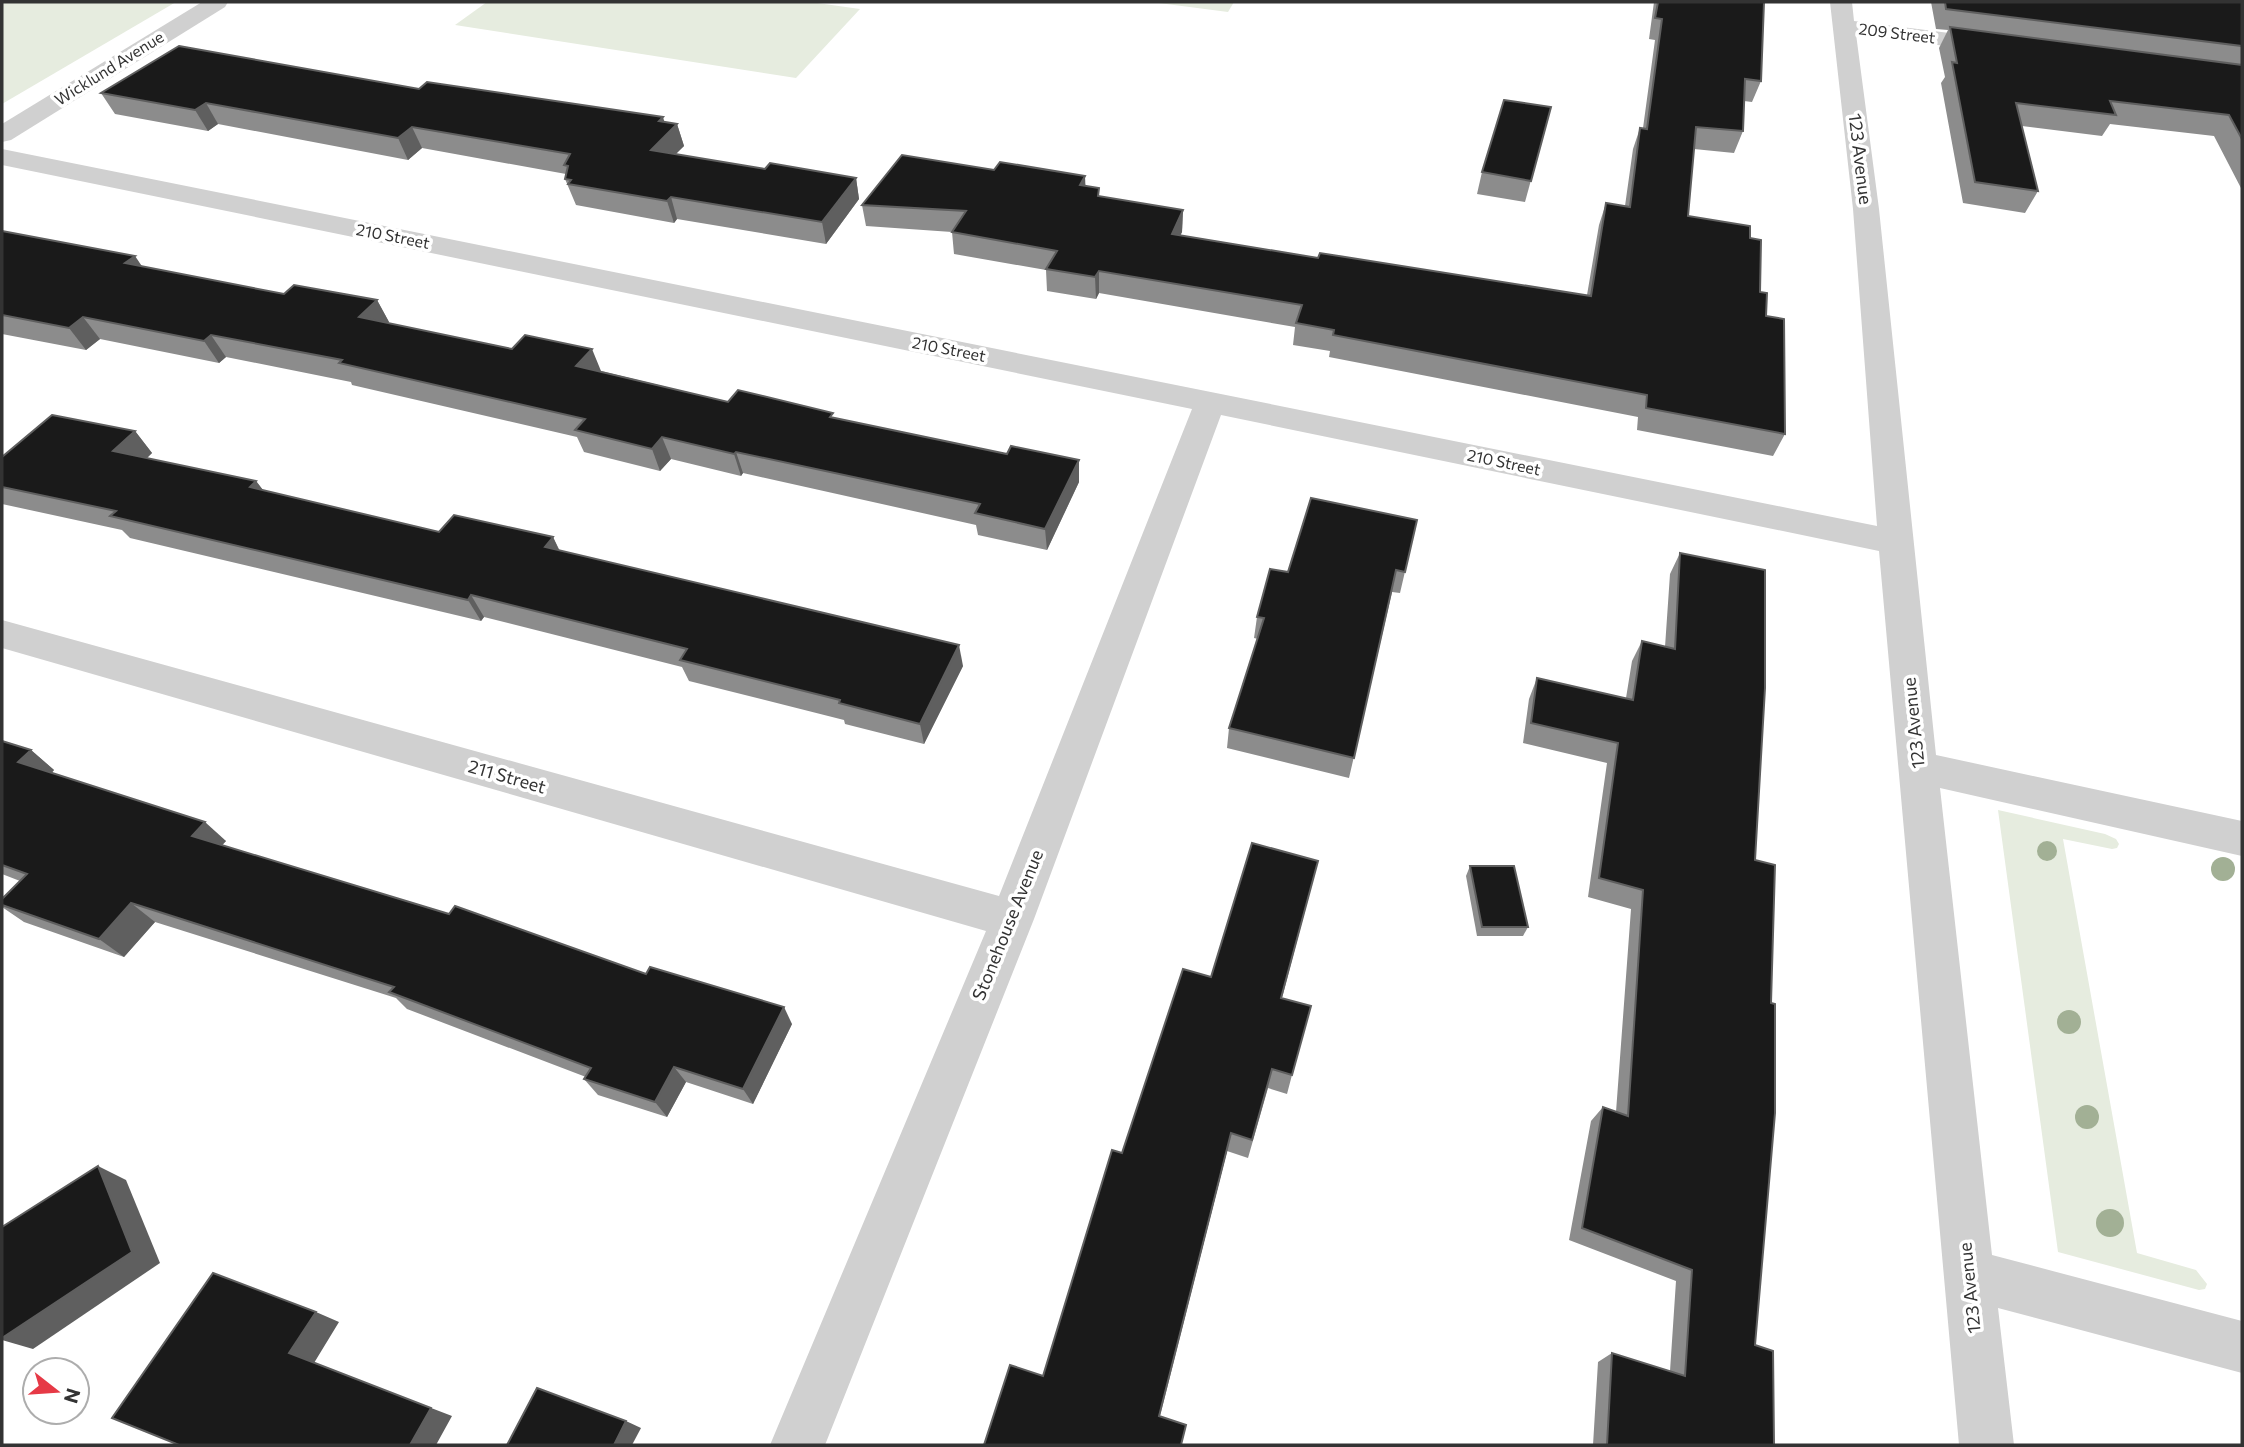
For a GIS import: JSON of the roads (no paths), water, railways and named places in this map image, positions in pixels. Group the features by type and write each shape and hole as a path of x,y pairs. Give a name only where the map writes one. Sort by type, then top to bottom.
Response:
{"street":[{"name":"Wicklund Avenue","path":"2,135 217,2"},
{"name":"209 Street","path":"1842,14 2015,48"},
{"name":"123 Avenue","path":"1842,14 1866,209 1896,542 1986,1445"},
{"name":"210 Street","path":"2,157 1896,542"},
{"name":"Stonehouse Avenue","path":"798,1445 1012,919 1210,402"},
{"name":"211 Street","path":"2,634 1012,919"},
{"path":"1919,767 2242,838"},
{"path":"1969,1275 2242,1347"}]}
